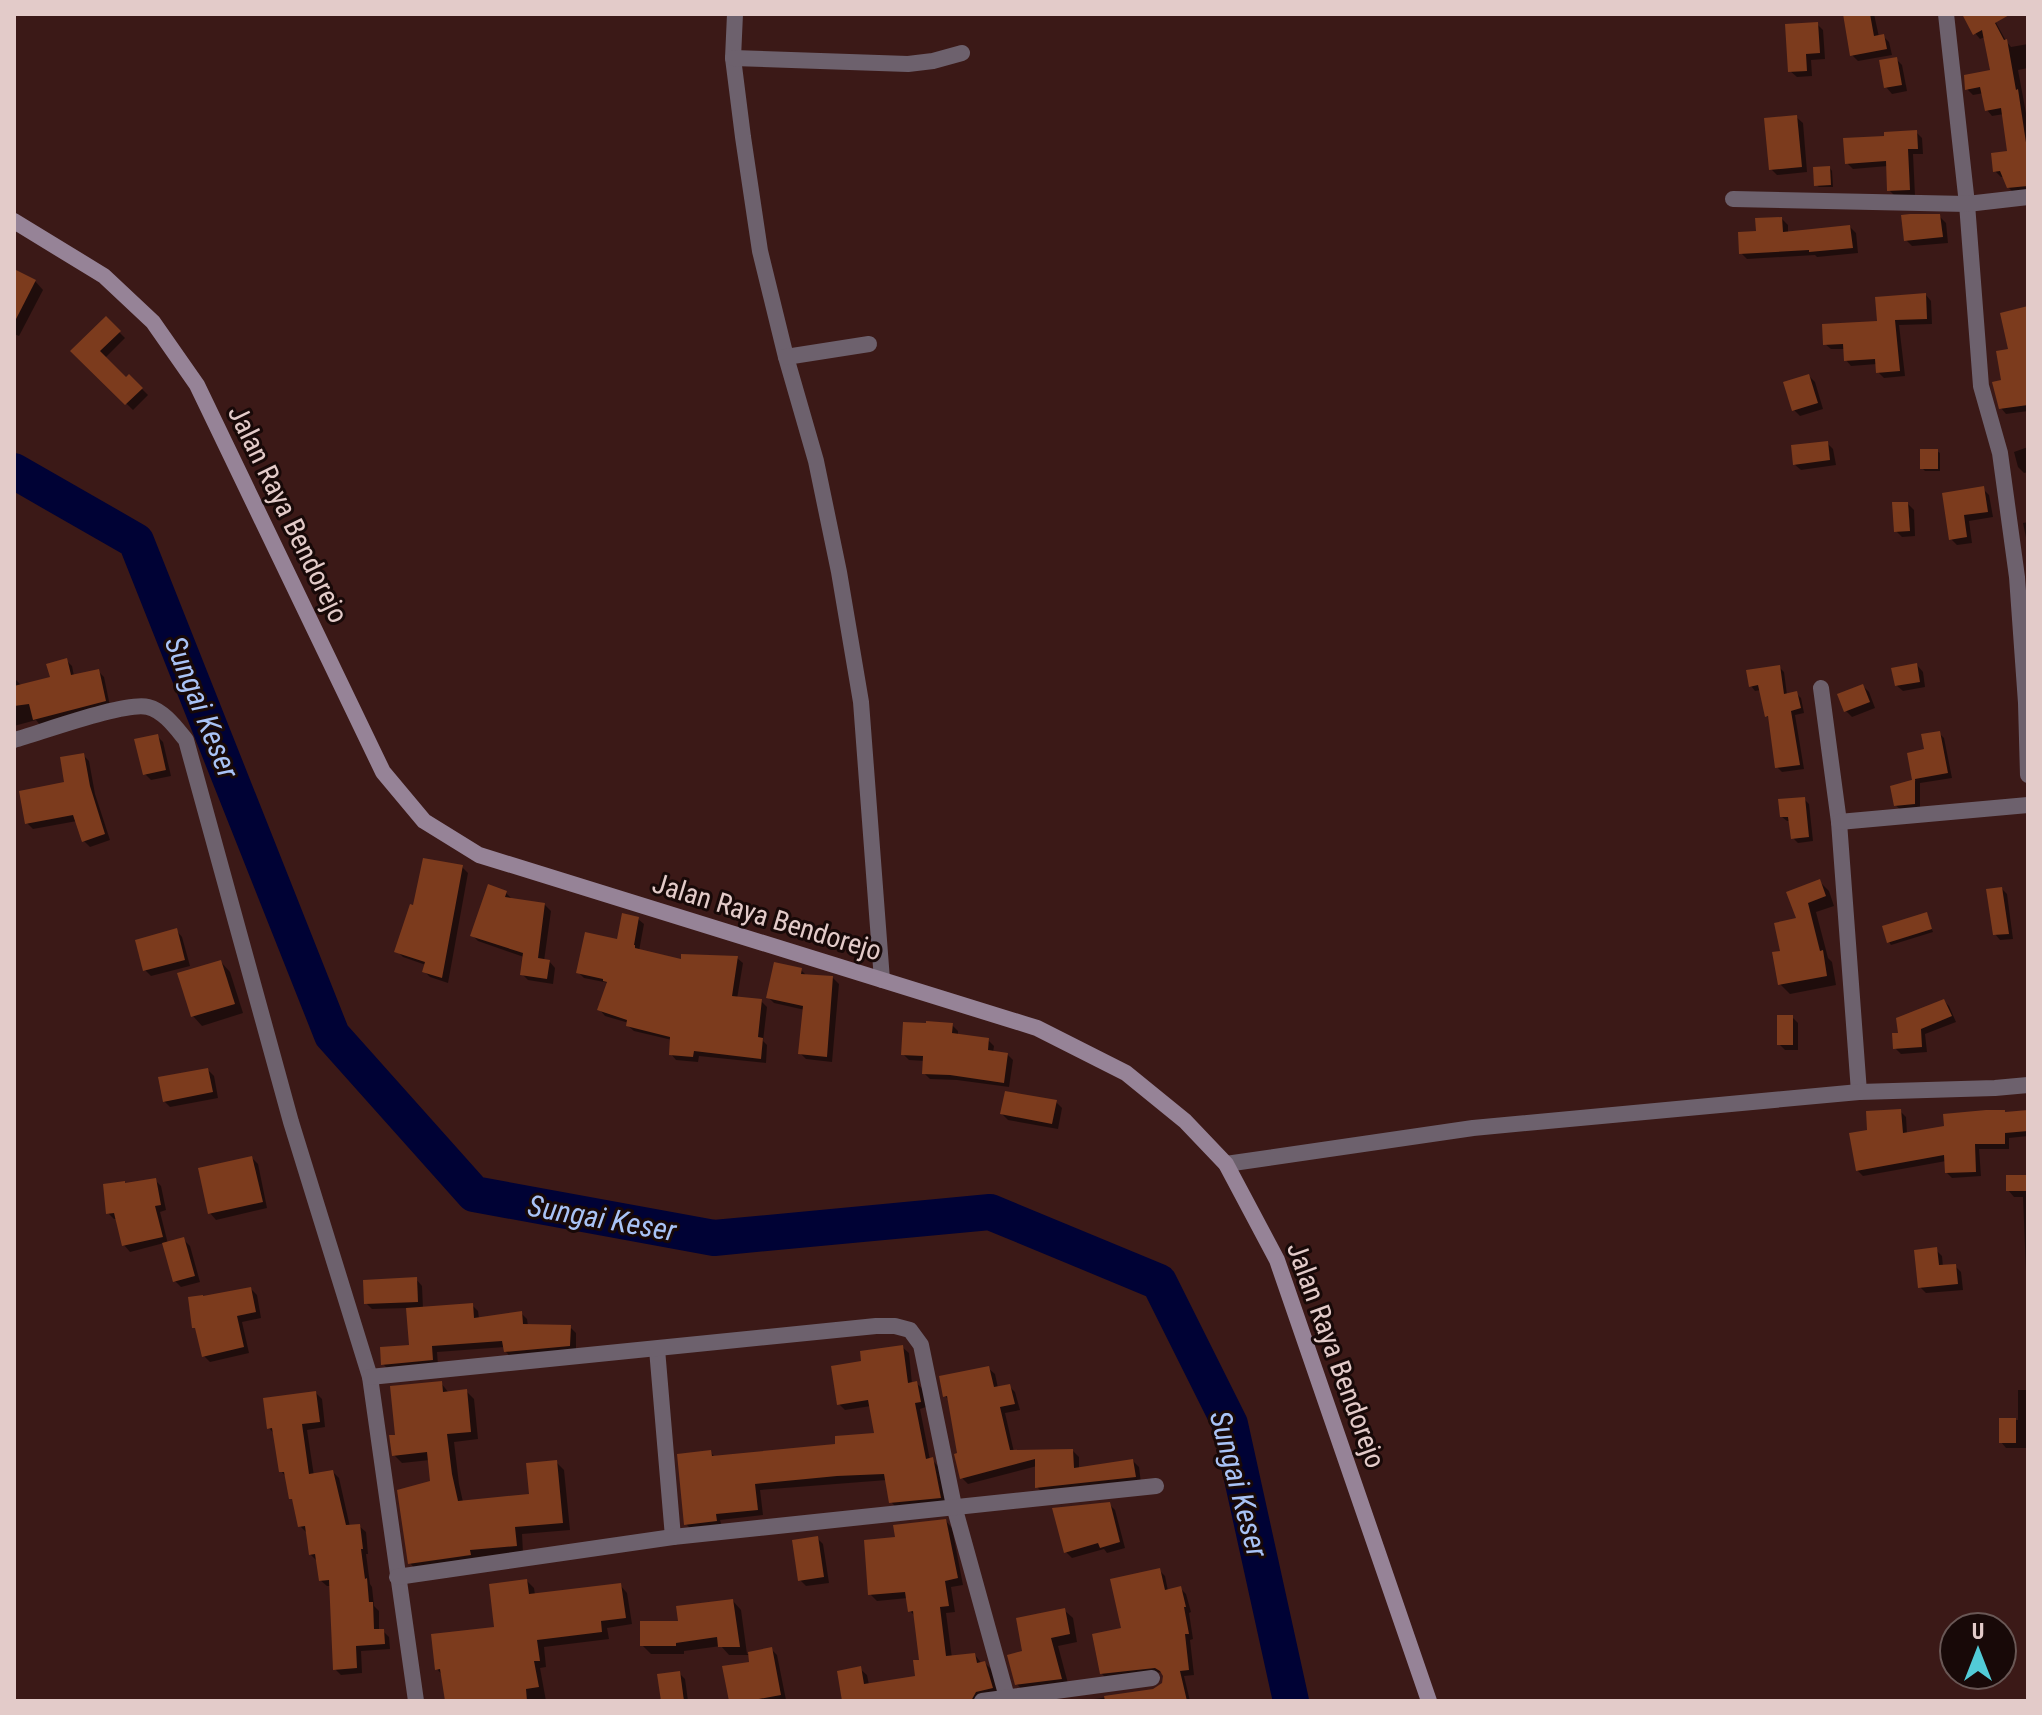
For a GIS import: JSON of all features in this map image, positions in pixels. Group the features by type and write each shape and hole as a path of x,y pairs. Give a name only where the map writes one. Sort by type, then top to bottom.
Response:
{"main road":[{"name":"Jalan Raya Bendorejo","path":"14,221 104,276 153,322 197,385 383,772 424,821 479,855 1037,1028 1126,1073 1185,1121 1226,1164 1277,1260 1429,1701"}],"street":[{"path":"735,14 733,58 760,251 819,474 861,702 882,980"},
{"path":"1946,14 1967,204 1981,386 2000,453 2023,577 2028,775"},
{"path":"733,58 908,64 962,53"},
{"path":"1733,199 1967,204 2028,197"},
{"path":"786,357 869,344"},
{"path":"1821,688 1839,822 1859,1092"},
{"path":"14,740 122,707 148,707 168,719 186,740 291,1122 370,1377 416,1701"},
{"path":"1839,822 2028,805"},
{"path":"1226,1164 1473,1128 1859,1092 2028,1085"},
{"path":"370,1377 876,1326 910,1330 921,1345 954,1506 1007,1699"},
{"path":"657,1349 673,1537"},
{"path":"397,1577 673,1537 1156,1486"},
{"path":"982,1701 1152,1678"}],"building":[{"path":"1843,14 1870,14 1874,36 1884,34 1887,49 1850,56"},
{"path":"1962,14 2011,14 1995,23 2004,40 2007,39 2018,89 2028,156 2028,186 2007,188 2000,171 1993,172 1991,153 2007,151 2001,108 1985,111 1980,87 1965,90 1964,75 1990,70 1982,30 1973,35"},
{"path":"1818,22 1820,53 1806,54 1807,71 1788,72 1785,24"},
{"path":"1897,57 1902,85 1884,88 1879,60"},
{"path":"1797,115 1802,167 1769,170 1764,118"},
{"path":"1917,130 1918,149 1908,149 1910,190 1887,191 1886,161 1845,164 1843,138 1884,136 1884,132"},
{"path":"1830,166 1831,185 1814,186 1813,167"},
{"path":"1940,214 1943,237 1904,241 1901,215"},
{"path":"1782,217 1783,232 1850,225 1853,248 1739,254 1738,232 1756,231 1755,218"},
{"path":"14,269 36,280 14,323"},
{"path":"1926,293 1927,319 1895,320 1900,371 1876,373 1875,359 1844,361 1843,344 1823,345 1822,324 1877,321 1875,297"},
{"path":"2028,306 2028,405 1999,409 1992,382 2001,380 1996,351 2008,349 2000,313"},
{"path":"106,316 121,331 100,351 126,377 129,374 143,388 125,405 70,351"},
{"path":"1809,374 1818,403 1792,411 1783,382"},
{"path":"1828,441 1830,460 1793,465 1791,445"},
{"path":"1920,449 1938,449 1938,469 1920,469"},
{"path":"1984,486 1988,512 1964,515 1967,537 1949,540 1942,493"},
{"path":"1892,502 1908,502 1910,531 1894,532"},
{"path":"67,658 71,675 99,669 106,701 33,720 29,704 14,706 14,686 50,677 46,664"},
{"path":"1917,663 1920,682 1895,686 1891,668"},
{"path":"1780,665 1784,694 1797,691 1801,708 1791,711 1800,765 1775,768 1768,716 1765,717 1758,685 1749,687 1746,670"},
{"path":"1863,684 1870,702 1844,712 1837,694"},
{"path":"1940,731 1948,773 1915,779 1915,804 1894,806 1890,786 1912,780 1907,753 1924,749 1921,734"},
{"path":"158,734 166,770 143,775 134,739"},
{"path":"84,753 90,786 105,834 82,842 73,815 25,824 19,791 64,782 60,757"},
{"path":"1805,797 1809,837 1791,839 1788,817 1780,817 1778,799"},
{"path":"423,858 463,865 442,978 422,972 425,962 394,952 410,904 413,905"},
{"path":"1820,879 1826,896 1808,903 1820,951 1823,950 1827,976 1778,985 1772,952 1780,951 1774,923 1796,918 1786,892"},
{"path":"488,884 507,891 505,897 545,903 538,958 550,960 547,979 520,975 523,953 470,936"},
{"path":"2002,887 2009,934 1993,935 1986,889"},
{"path":"1927,912 1932,929 1887,943 1882,926"},
{"path":"622,913 639,917 635,948 681,959 681,954 738,956 732,996 762,999 758,1037 763,1038 761,1059 694,1051 693,1057 669,1055 670,1037 626,1026 627,1020 597,1010 607,982 576,973 585,932 617,939"},
{"path":"177,928 185,960 143,971 135,940"},
{"path":"221,960 235,1004 191,1017 177,973"},
{"path":"774,962 802,968 801,974 833,976 827,1057 798,1054 803,1006 766,998"},
{"path":"1944,999 1952,1016 1921,1029 1922,1047 1893,1049 1892,1033 1898,1033 1896,1018"},
{"path":"1777,1015 1793,1015 1793,1045 1777,1045"},
{"path":"903,1022 953,1023 952,1033 989,1038 988,1050 1008,1053 1004,1083 922,1074 923,1056 901,1055"},
{"path":"208,1068 213,1092 163,1102 158,1077"},
{"path":"1005,1091 1057,1100 1052,1124 1000,1114"},
{"path":"1901,1109 1903,1133 1944,1126 1943,1114 1986,1110 2028,1110 2028,1131 2005,1133 2005,1144 1975,1144 1976,1172 1945,1173 1944,1155 1856,1171 1849,1133 1867,1130 1866,1111"},
{"path":"252,1156 263,1202 208,1214 198,1168"},
{"path":"2006,1175 2028,1175 2028,1191 2006,1191"},
{"path":"156,1178 161,1205 155,1206 163,1237 122,1246 114,1213 106,1214 103,1184"},
{"path":"184,1237 195,1276 173,1282 162,1243"},
{"path":"1937,1247 1939,1265 1956,1264 1958,1284 1918,1288 1914,1250"},
{"path":"417,1277 418,1302 364,1304 363,1280"},
{"path":"251,1287 256,1312 237,1316 244,1347 202,1357 195,1328 192,1328 188,1297"},
{"path":"473,1303 474,1318 522,1311 523,1324 571,1325 570,1346 504,1352 502,1341 432,1346 433,1360 381,1365 380,1347 409,1345 406,1308"},
{"path":"903,1345 908,1383 917,1381 921,1402 915,1403 926,1459 933,1457 941,1498 889,1503 884,1474 755,1484 758,1510 716,1514 717,1521 684,1525 677,1454 711,1450 712,1456 835,1444 835,1436 874,1433 868,1400 837,1405 831,1366 861,1361 860,1351"},
{"path":"989,1366 994,1387 1010,1384 1015,1404 1000,1407 1010,1450 1073,1449 1074,1468 1133,1459 1136,1477 1035,1488 1035,1459 960,1479 947,1396 943,1397 939,1376"},
{"path":"442,1381 443,1392 467,1389 471,1432 447,1434 458,1501 529,1494 526,1463 557,1460 563,1523 515,1527 517,1546 470,1550 471,1555 408,1564 397,1490 430,1481 427,1452 392,1456 389,1435 395,1435 390,1386"},
{"path":"316,1391 320,1422 302,1424 309,1474 333,1470 346,1525 360,1524 365,1579 369,1602 373,1602 374,1629 384,1629 385,1644 356,1646 357,1668 333,1670 329,1580 319,1581 315,1554 309,1555 305,1526 298,1527 284,1472 279,1472 272,1428 267,1429 263,1398"},
{"path":"1999,1418 2016,1418 2016,1443 1999,1443"},
{"path":"1110,1502 1120,1542 1100,1548 1098,1543 1064,1553 1052,1508"},
{"path":"946,1519 958,1578 945,1581 949,1606 940,1607 946,1656 975,1653 977,1663 985,1661 993,1688 976,1692 971,1701 842,1701 837,1671 861,1666 864,1684 915,1676 913,1660 919,1660 913,1611 908,1612 905,1592 868,1595 864,1540 895,1537 893,1525"},
{"path":"818,1536 824,1577 798,1581 792,1540"},
{"path":"1160,1568 1165,1590 1181,1586 1186,1607 1189,1670 1180,1671 1187,1701 1105,1701 1104,1696 1153,1689 1162,1683 1163,1676 1155,1668 1100,1674 1092,1634 1121,1628 1110,1579"},
{"path":"527,1579 529,1594 621,1583 626,1618 601,1621 602,1632 537,1640 540,1661 534,1661 539,1687 526,1689 527,1701 445,1701 440,1669 435,1670 431,1634 494,1627 489,1584"},
{"path":"733,1599 740,1647 718,1647 717,1637 676,1643 676,1646 640,1646 640,1621 678,1621 676,1606"},
{"path":"1065,1608 1070,1634 1051,1638 1062,1679 1015,1685 1007,1655 1022,1651 1016,1618"},
{"path":"772,1647 781,1695 729,1701 722,1666 749,1662 748,1652"},
{"path":"680,1671 684,1701 661,1701 657,1674"}],"waterway":[{"name":"Sungai Keser","path":"14,471 136,541 332,1035 474,1194 714,1238 990,1212 1159,1282 1230,1424 1291,1701"}]}
